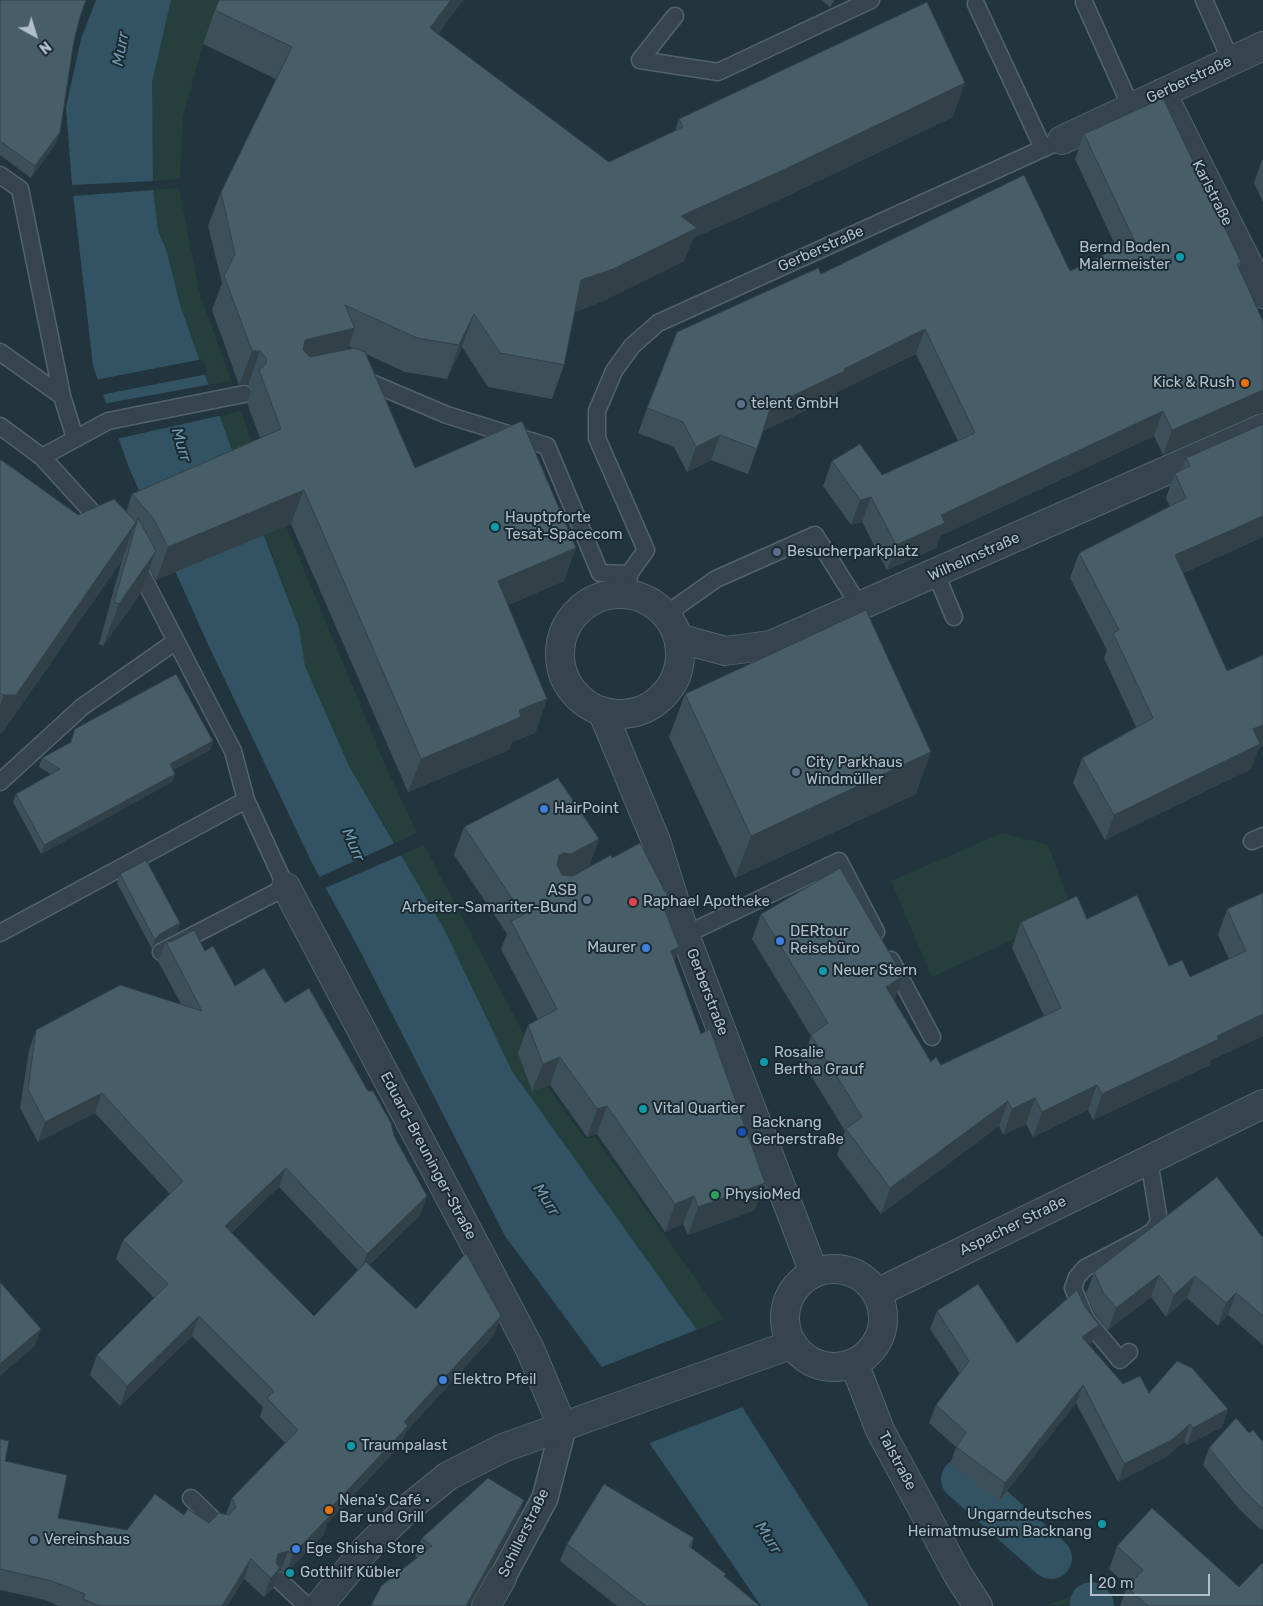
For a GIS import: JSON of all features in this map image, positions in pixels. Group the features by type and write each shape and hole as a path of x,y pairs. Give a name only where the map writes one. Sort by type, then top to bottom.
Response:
{"street":[{"name":"Gerberstraße","path":"1053,144 1263,46"},
{"name":"Karlstraße","path":"1162,93 1263,294"},
{"name":"Wilhelmstraße","path":"671,626 725,651 771,645 936,574 1263,428"},
{"path":"628,584 648,601 671,626 678,666 670,686 659,699 646,707 627,713 602,711 584,702 570,688 561,670 559,650 564,631 574,614 590,602 628,584"},
{"name":"Gerberstraße","path":"602,711 648,845 685,935 814,1273"},
{"name":"Eduard-Breuninger-Straße","path":"286,887 530,1349 563,1428"},
{"name":"Aspacher Straße","path":"877,1293 1263,1104"},
{"path":"828,1269 842,1269 856,1274 868,1282 877,1293 882,1306 881,1333 875,1345 854,1363 840,1366 819,1364 800,1354 792,1344 785,1320 787,1305 797,1287 814,1273 828,1269"},
{"path":"320,1606 366,1550 405,1511 448,1476 503,1448 626,1406 792,1344"},
{"name":"Talstraße","path":"854,1363 880,1430 958,1575 978,1606"},
{"name":"Schillerstraße","path":"486,1606 545,1498 563,1428"}],"lane":[{"path":"675,16 640,60 718,72 763,44 872,0"},
{"path":"1204,0 1231,61"},
{"path":"1083,2 1131,107"},
{"path":"976,4 1053,144"},
{"name":"Gerberstraße","path":"628,584 646,550 597,438 597,411 614,371 632,346 658,323 1053,144"},
{"path":"0,175 20,189 62,396 75,438"},
{"path":"0,352 62,396"},
{"path":"344,370 447,415 547,446 600,572 628,584"},
{"path":"42,457 108,421 244,394"},
{"path":"0,426 42,457 132,556 233,751 246,800 286,887 161,952"},
{"path":"671,626 716,579 814,535 860,607"},
{"path":"936,574 954,617"},
{"path":"2,778 82,707 176,641"},
{"path":"0,933 246,800"},
{"path":"685,935 839,861 932,1037"},
{"path":"1124,1356 1086,1320 1073,1288 1077,1277 1085,1268 1154,1230 1159,1221 1149,1160"},
{"path":"190,1498 219,1524"},
{"path":"279,1580 307,1606"}],"green space":[{"path":"171,0 220,0 203,44 183,117 180,179 152,181 152,83"},
{"path":"179,188 199,291 231,381 209,385 181,308 167,252 158,230 153,190"},
{"path":"241,411 260,466 241,475 220,416"},
{"path":"286,526 386,767 417,833 395,843 349,766 305,666 299,628 265,535"},
{"path":"1002,833 1048,845 1073,912 932,977 891,881"},
{"path":"424,845 530,1046 532,1091 547,1086 585,1139 595,1137 724,1319 697,1330 512,1071 443,928 401,855"},
{"path":"1099,1586 1116,1606 1046,1605"}],"water":[{"name":"Murr","path":"96,0 171,0 152,83 153,190 158,230 167,252 181,308 299,628 305,666 349,766 443,927 512,1071 697,1330 744,1410 869,1606 761,1606 650,1444 604,1370 505,1236 358,947 313,865 206,640 129,468 93,366 72,185 66,107 81,39"}],"pier":[{"path":"155,181 155,190 73,196 72,185"},
{"path":"203,359 208,374 100,395 95,380"},
{"path":"212,384 223,415 116,439 103,404"},
{"path":"397,842 404,854 323,889 317,878"},
{"path":"699,1329 745,1406 647,1444 599,1368"}],"building":[{"path":"0,0 86,0 74,40 60,132 35,166 0,141"},
{"path":"219,0 451,0 430,28 609,162 683,127 679,119 927,2 965,83 781,171 681,216 697,228 613,269 581,280 564,365 500,353 474,314 459,345 417,338 345,305 355,328 305,340 303,350 310,357 354,348 365,352 415,468 522,421 576,548 498,581 547,699 519,710 521,717 421,759 304,490 168,547 153,518 132,494 281,429 259,370 266,364 266,358 260,351 252,351 224,276 235,254 221,192 292,47 215,10"},
{"path":"1163,98 1241,262 1237,264 1263,321 1263,390 1172,430 1163,411 941,515 945,523 896,545 871,497 860,500 832,461 860,444 882,475 975,433 925,329 844,369 845,371 771,406 757,449 720,435 696,447 683,422 647,408 677,332 818,268 821,274 1024,175 1070,271 1134,240 1084,134"},
{"path":"1263,424 1263,516 1175,555 1227,671 1263,655 1263,725 1253,729 1260,744 1114,815 1082,758 1153,718 1113,633 1119,630 1079,553 1186,498 1175,473 1190,466 1186,458"},
{"path":"0,459 78,515 114,499 136,522 16,695 0,693"},
{"path":"138,518 156,551 119,604 114,602"},
{"name":"City Parkhaus Windmüller","path":"866,610 931,752 751,836 685,694"},
{"path":"176,674 213,741 170,764 175,774 44,845 16,794 60,769 42,758 71,742 75,729"},
{"path":"558,778 599,839 571,854 563,853 559,856 557,865 562,875 573,876 611,855 612,858 640,843 669,899 664,908 679,947 671,951 701,1034 710,1029 765,1183 698,1207 694,1196 675,1204 607,1106 597,1109 560,1057 543,1064 528,1025 557,1009 511,921 523,915 464,827"},
{"path":"146,860 180,923 160,934 155,940 120,874"},
{"path":"840,868 903,976 886,987 931,1062 936,1057 941,1065 1061,1008 1021,922 1077,896 1087,919 1137,895 1169,966 1182,960 1190,977 1246,951 1227,909 1263,893 1263,1014 1217,1036 1219,1039 1102,1094 1097,1085 1042,1112 1035,1098 1012,1109 1008,1101 890,1188 846,1129 862,1117 811,1035 828,1023 761,914"},
{"path":"194,930 205,951 213,946 235,986 264,968 285,1003 309,988 368,1091 373,1091 391,1123 394,1136 427,1196 367,1254 286,1168 225,1226 314,1316 366,1262 416,1309 466,1253 501,1316 404,1422 408,1426 327,1512 331,1515 293,1554 288,1551 278,1554 276,1563 280,1568 271,1578 251,1559 222,1606 100,1606 83,1599 85,1594 52,1581 0,1569 0,1439 9,1441 5,1461 67,1475 58,1518 127,1530 155,1494 184,1515 188,1509 209,1523 219,1513 229,1515 236,1507 232,1498 298,1430 267,1398 274,1391 199,1316 127,1386 97,1355 168,1284 123,1240 183,1181 102,1093 45,1122 28,1089 36,1030 120,985 202,1011 166,942 173,941"},
{"path":"1217,1177 1263,1238 1263,1316 1236,1293 1226,1303 1195,1276 1174,1295 1159,1275 1116,1308 1103,1292 1094,1272"},
{"path":"0,1282 41,1329 0,1364"},
{"path":"978,1284 1017,1343 1077,1290 1085,1307 1099,1325 1082,1337 1123,1384 1140,1376 1149,1393 1177,1361 1192,1368 1228,1409 1193,1428 1190,1424 1173,1439 1124,1464 1083,1385 1005,1483 956,1447 966,1432 936,1405 969,1361 937,1311"},
{"path":"1236,1418 1249,1433 1253,1430 1263,1442 1263,1509 1245,1492 1209,1448"},
{"path":"488,1478 524,1500 466,1606 371,1606 381,1586 432,1546 422,1538"},
{"path":"604,1484 694,1538 689,1546 726,1574 724,1576 760,1606 646,1606 567,1544"},
{"path":"1152,1508 1239,1587 1262,1563 1263,1606 1148,1606 1127,1587 1143,1570 1117,1546"}],"waterway":[{"path":"962,1479 1051,1558"}],"place":[{"name":"Bernd Boden Malermeister","path":"1180,257"},
{"name":"Kick & Rush","path":"1245,383"},
{"name":"telent GmbH","path":"741,404"},
{"name":"Hauptpforte Tesat-Spacecom","path":"495,527"},
{"name":"Besucherparkplatz","path":"777,552"},
{"name":"City Parkhaus Windmüller","path":"796,772"},
{"name":"HairPoint","path":"544,809"},
{"name":"ASB Arbeiter-Samariter-Bund","path":"587,900"},
{"name":"Raphael Apotheke","path":"633,902"},
{"name":"DERtour Reisebüro","path":"780,941"},
{"name":"Maurer","path":"646,948"},
{"name":"Neuer Stern","path":"823,971"},
{"name":"Rosalie Bertha Grauf","path":"764,1062"},
{"name":"Vital Quartier","path":"643,1109"},
{"name":"Backnang Gerberstraße","path":"742,1132"},
{"name":"PhysioMed","path":"715,1195"},
{"name":"Elektro Pfeil","path":"443,1380"},
{"name":"Traumpalast","path":"351,1446"},
{"name":"Nena's Café · Bar und Grill","path":"329,1510"},
{"name":"Ungarndeutsches Heimatmuseum Backnang","path":"1102,1524"},
{"name":"Vereinshaus","path":"34,1540"},
{"name":"Ege Shisha Store","path":"296,1549"},
{"name":"Gotthilf Kübler","path":"290,1573"}]}
